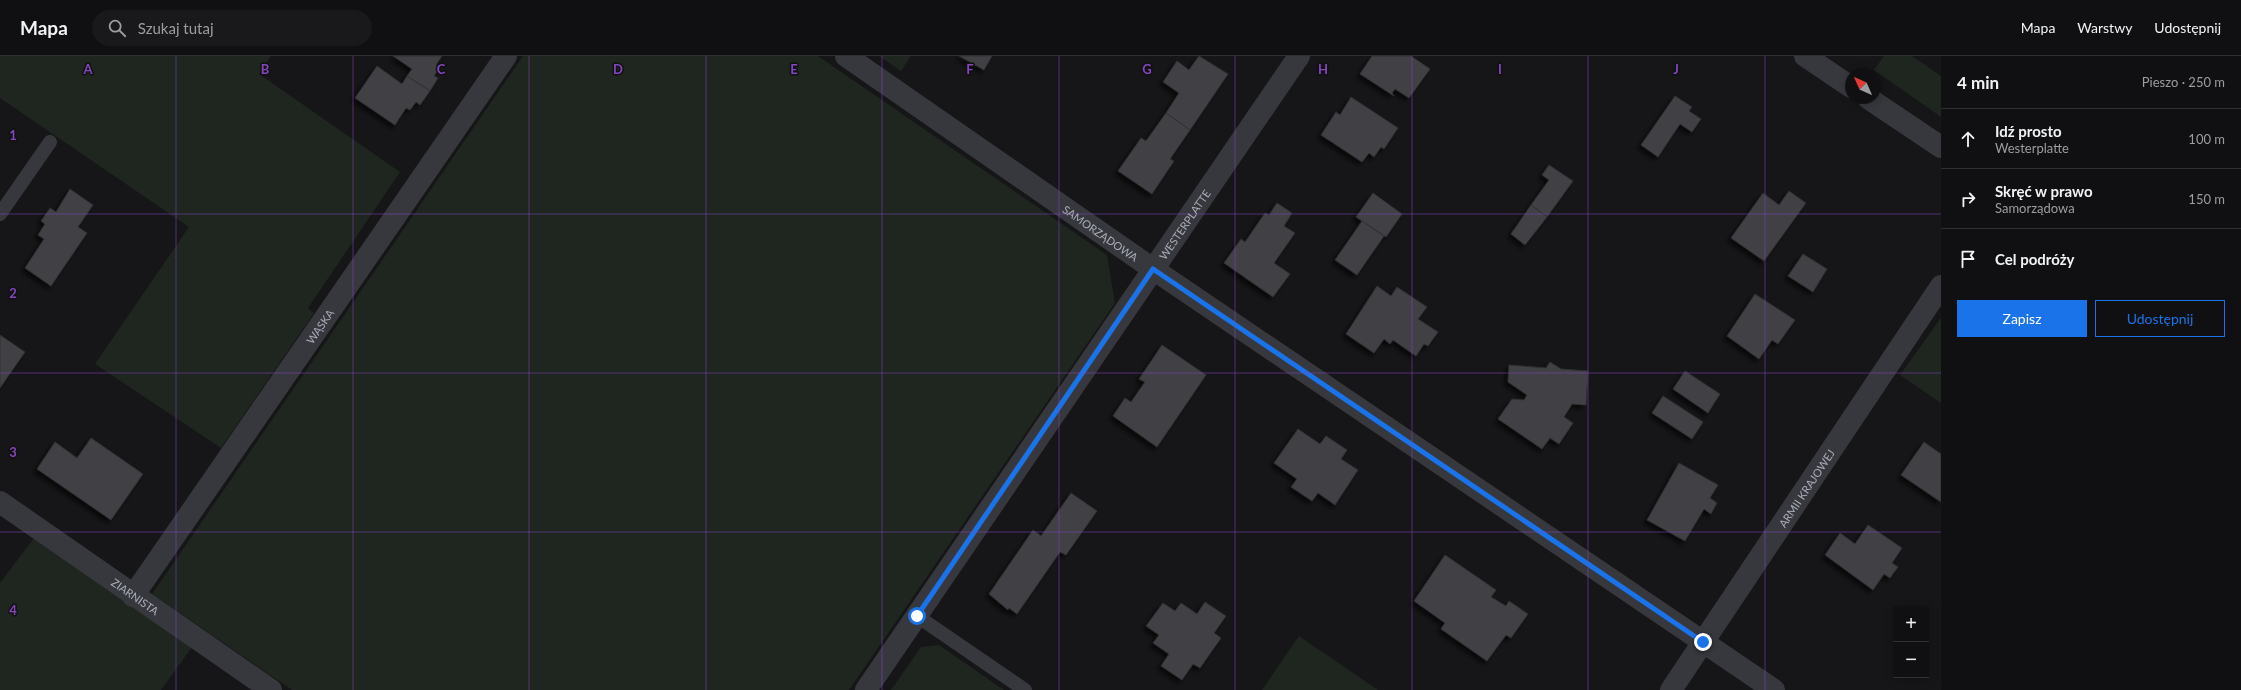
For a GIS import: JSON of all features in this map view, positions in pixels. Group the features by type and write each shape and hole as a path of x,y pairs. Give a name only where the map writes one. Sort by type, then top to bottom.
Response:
{"street":[{"name":"WĄSKA","path":"133,596 506,56"},
{"name":"SAMORZĄDOWA","path":"846,56 1153,269 1774,690"},
{"name":"WESTERPLATTE","path":"866,690 1299,56"},
{"path":"1805,56 1845,83"},
{"path":"1877,104 1941,147"},
{"name":"ARMII KRAJOWEJ","path":"1671,690 1941,286"},
{"name":"ZIARNISTA","path":"0,502 133,596 271,690"}],"lane":[{"path":"0,214 50,142"},
{"path":"917,616 1025,690"}],"shaded area":[{"path":"0,56 271,56 259,74 400,172 308,308 314,313 221,448 95,364 189,227 0,98"},
{"path":"523,56 818,56 1107,255 1115,303 849,690 292,690 152,594"},
{"path":"879,56 911,56 901,71"},
{"path":"1884,56 1912,56 1941,76 1941,117 1881,75 1881,68 1875,68"},
{"path":"1941,318 1941,403 1900,375"},
{"path":"34,538 192,647 161,690 0,690 0,583"},
{"path":"1299,636 1378,690 1262,690"},
{"path":"939,645 1004,690 891,690 921,647"}],"building":[{"path":"393,56 442,56 436,65 440,67 434,76 438,78 430,91 407,76 412,69"},
{"path":"959,56 992,56 984,70"},
{"path":"1199,56 1228,74 1190,130 1166,113 1179,93 1163,82 1177,61 1189,70"},
{"path":"1372,56 1411,56 1430,69 1409,98 1395,89 1392,93 1394,96 1360,74"},
{"path":"377,66 402,84 407,76 430,91 420,105 416,102 410,110 406,108 395,125 355,98"},
{"path":"1675,96 1692,107 1689,111 1701,119 1692,132 1680,124 1658,157 1641,145"},
{"path":"1351,97 1398,128 1384,149 1381,147 1374,157 1369,153 1362,162 1321,135 1336,112 1340,115"},
{"path":"1166,113 1190,130 1170,159 1174,161 1152,194 1118,171 1141,138 1146,141"},
{"path":"1549,165 1573,181 1547,217 1531,205 1549,180 1542,175"},
{"path":"70,189 93,205 78,227 87,233 51,286 25,268 44,239 38,235 45,224 41,221 50,208 56,212"},
{"path":"1789,191 1806,203 1764,261 1731,238 1763,193 1779,205"},
{"path":"1373,193 1402,214 1386,237 1356,217"},
{"path":"1277,203 1292,213 1284,226 1295,233 1274,263 1290,274 1273,297 1224,263 1241,239 1245,242 1265,213 1269,215"},
{"path":"1531,205 1547,217 1525,245 1511,234"},
{"path":"1362,221 1384,236 1357,275 1335,260"},
{"path":"1803,254 1827,269 1813,292 1788,276"},
{"path":"1377,286 1391,296 1397,287 1427,307 1418,319 1438,332 1428,346 1424,344 1416,356 1393,340 1390,344 1384,339 1374,353 1346,334"},
{"path":"1755,294 1795,320 1778,344 1772,340 1759,359 1727,336"},
{"path":"0,335 25,352 0,388"},
{"path":"1162,345 1206,375 1157,447 1113,416 1125,398 1131,402 1145,382 1139,379"},
{"path":"1550,362 1561,369 1588,371 1586,405 1572,404 1564,417 1573,423 1559,444 1550,438 1542,449 1498,419 1512,399 1524,400 1527,395 1508,382 1509,365 1546,368"},
{"path":"1685,371 1720,394 1708,413 1673,389"},
{"path":"1663,396 1703,422 1692,439 1652,413"},
{"path":"1298,429 1320,444 1326,436 1347,450 1341,459 1358,470 1335,505 1318,493 1312,501 1291,487 1297,479 1274,463"},
{"path":"91,438 143,474 111,520 37,469 55,442 77,458"},
{"path":"1924,442 1941,454 1941,502 1901,475"},
{"path":"1679,463 1718,485 1710,498 1717,503 1711,514 1704,509 1685,541 1647,520"},
{"path":"1071,493 1097,511 1066,555 1060,552 1017,614 1009,608 1008,610 989,594 1033,530 1041,536"},
{"path":"1868,525 1902,548 1892,563 1898,567 1890,578 1884,574 1873,590 1825,555 1840,533 1855,544"},
{"path":"1445,555 1496,590 1491,597 1506,606 1509,601 1528,614 1511,638 1506,635 1487,661 1441,629 1445,623 1414,601"},
{"path":"1205,602 1226,616 1214,633 1221,638 1200,668 1193,664 1182,680 1161,666 1169,654 1153,643 1159,635 1146,626 1163,603 1175,611 1181,603 1197,614"}],"route":[{"path":"917,616 1153,269 1703,642"}]}
